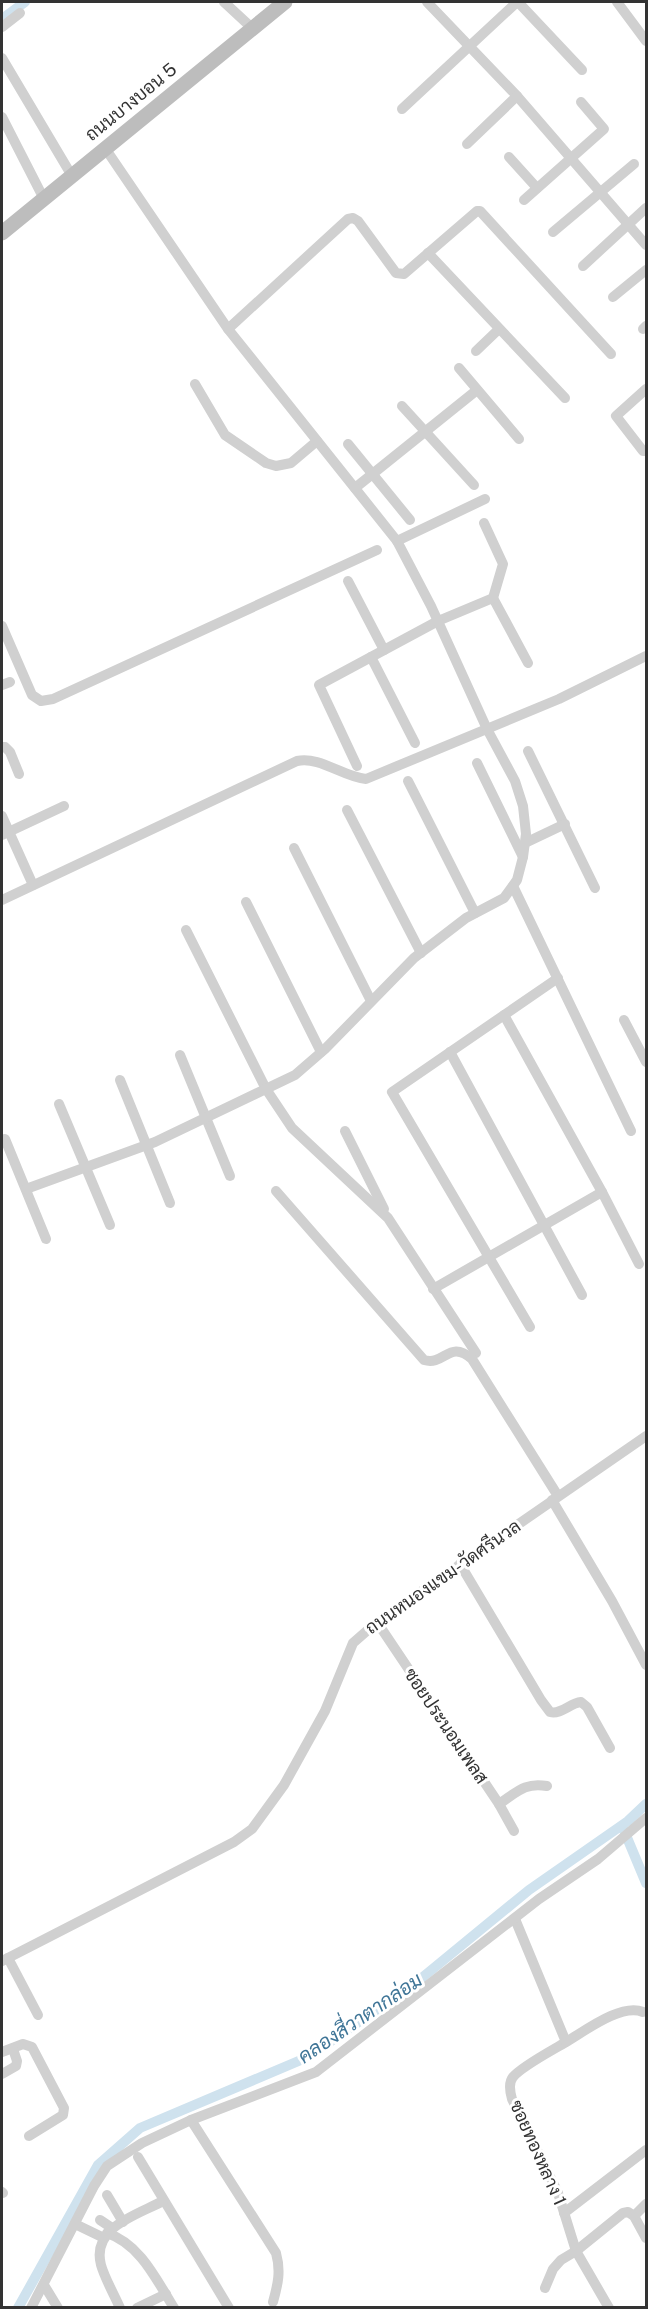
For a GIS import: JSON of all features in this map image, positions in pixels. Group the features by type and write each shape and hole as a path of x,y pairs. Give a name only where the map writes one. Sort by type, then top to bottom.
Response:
{"main road":[{"name":"ถนนบางบอน 5","path":"2,233 285,2"}],"street":[{"path":"224,2 252,28"},
{"path":"427,2 517,96 646,245"},
{"path":"402,109 517,2 582,70"},
{"path":"617,2 646,41"},
{"path":"2,27 20,13"},
{"path":"2,58 72,176"},
{"path":"467,144 517,96"},
{"path":"524,200 604,129 581,102"},
{"path":"2,117 44,198"},
{"path":"26,1189 147,1145 295,1075 420,953 475,913 504,897 517,880 526,834 523,806 515,781 487,729 438,621 397,541 228,329 105,148"},
{"path":"509,157 537,188"},
{"path":"553,232 634,164"},
{"path":"583,266 646,208"},
{"path":"228,329 348,219 353,218 358,221 396,273 404,274 475,212 480,212 611,354"},
{"path":"428,253 565,398"},
{"path":"613,297 646,270"},
{"path":"476,351 500,329"},
{"path":"459,368 519,439"},
{"path":"195,384 225,435 266,463 276,466 291,463 317,441"},
{"path":"646,389 616,416 643,451 646,451"},
{"path":"355,488 477,390"},
{"path":"402,406 474,485"},
{"path":"348,444 410,520"},
{"path":"397,541 485,499"},
{"path":"484,523 503,564 493,598 528,663"},
{"path":"2,626 13,681 41,701 54,699 377,550"},
{"path":"348,581 384,650"},
{"path":"357,766 319,685 438,621 493,598"},
{"path":"2,900 297,761 307,759 355,778 366,779 559,699 646,656"},
{"path":"371,657 415,743"},
{"path":"2,747 10,752 19,774"},
{"path":"528,751 595,888"},
{"path":"477,763 523,857"},
{"path":"408,781 475,913"},
{"path":"5,833 64,806"},
{"path":"347,810 420,953"},
{"path":"2,816 5,833 33,885"},
{"path":"525,843 565,824"},
{"path":"294,848 371,1001"},
{"path":"513,886 631,1131"},
{"path":"246,902 321,1052"},
{"path":"186,930 266,1089 292,1128 388,1218"},
{"path":"530,1328 392,1092 558,978"},
{"path":"504,1015 639,1264"},
{"path":"624,1020 646,1062"},
{"path":"450,1052 582,1294"},
{"path":"180,1055 230,1176"},
{"path":"120,1080 170,1203"},
{"path":"59,1104 110,1225"},
{"path":"345,1131 388,1218 476,1353"},
{"path":"5,1139 46,1239"},
{"path":"276,1191 424,1360 430,1361 455,1350 464,1352 472,1359 555,1498 646,1665"},
{"path":"433,1289 602,1192"},
{"name":"ถนนหนองแขม-วัดศรีนวล","path":"5,1960 234,1842 252,1829 268,1810 307,1747 325,1711 353,1643 377,1622 646,1436"},
{"path":"460,1564 541,1701 550,1712 559,1712 576,1702 581,1702 587,1707 609,1748"},
{"name":"ซอยประนอมเพลส","path":"377,1622 499,1804 514,1831"},
{"path":"499,1804 532,1784 547,1786"},
{"path":"31,2307 107,2166 142,2143 191,2120 316,2072 547,1893 598,1859 646,1818"},
{"path":"515,1920 566,2042"},
{"path":"5,1960 38,2015"},
{"name":"ซอยทองหลาง 1","path":"609,2307 576,2251 558,2193 509,2089 512,2078 566,2042 621,2011 637,2009 643,2012"},
{"path":"2,2074 16,2066 17,2061 7,2050 23,2044 32,2047 64,2108 63,2115 58,2120 29,2136"},
{"path":"191,2120 276,2253 280,2268 273,2302"},
{"path":"564,2213 646,2150"},
{"path":"138,2157 230,2307"},
{"path":"107,2195 123,2222"},
{"path":"120,2307 101,2266 100,2245 107,2233 163,2201"},
{"path":"634,2216 646,2204"},
{"path":"83,2209 97,2219 107,2233"},
{"path":"545,2289 553,2269 561,2260 576,2251 616,2216 628,2212 634,2216 646,2238"},
{"path":"75,2224 122,2238 130,2244 143,2259 174,2307"},
{"path":"44,2285 58,2307"},
{"path":"137,2307 166,2294"}],"waterway":[{"path":"2,19 25,2"},
{"name":"คลองสี่วาตากล่อม","path":"18,2308 98,2165 140,2128 308,2057 418,1981 529,1890 628,1821 646,1804"},
{"path":"623,1828 646,1883"}]}
